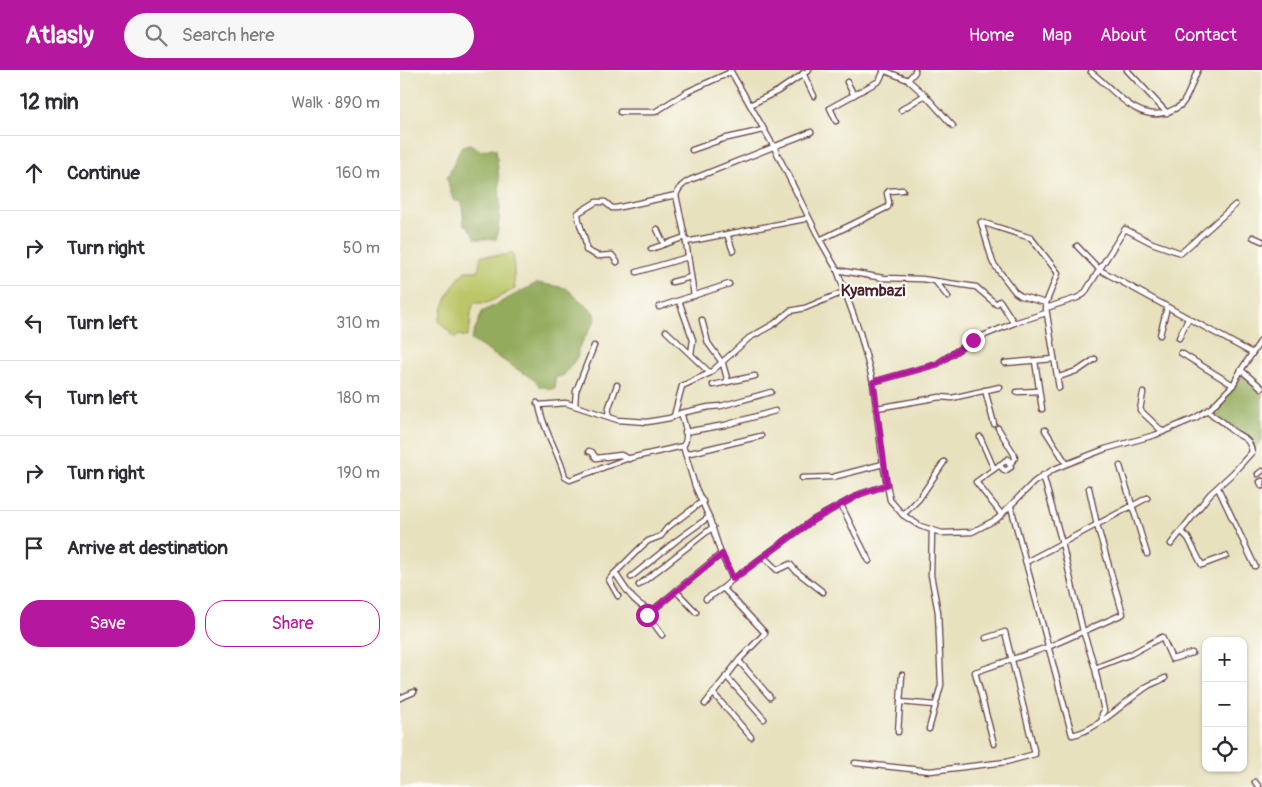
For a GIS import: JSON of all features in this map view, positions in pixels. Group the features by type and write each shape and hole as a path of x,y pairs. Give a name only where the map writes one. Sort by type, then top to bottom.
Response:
{"street":[{"path":"750,105 778,91 809,70"},
{"path":"836,120 830,108 879,81 884,70 908,80 925,95 953,126"},
{"path":"908,80 915,70"},
{"path":"1127,70 1167,112"},
{"path":"1091,72 1121,98 1137,109 1152,114 1167,112 1181,105 1198,70"},
{"path":"620,112 655,112 687,92 731,71 774,147 846,291 873,382 883,464 890,500 903,515 932,531 942,533 972,532 990,524 1002,515 1043,475 1105,449 1184,424 1218,402 1233,385 1240,370 1262,339"},
{"path":"803,73 814,96"},
{"path":"847,82 854,95"},
{"path":"901,110 925,95"},
{"path":"692,150 723,139 763,130"},
{"path":"694,296 686,239 676,195 683,184 810,132"},
{"path":"820,240 888,207 886,193 903,190"},
{"path":"617,262 612,255 598,256 586,250 584,233 578,224 578,213 596,202 605,202 612,208 616,208 676,195"},
{"path":"1059,388 1059,378 1046,314 1046,306 1058,273 1031,238 981,222 993,263 1015,292 1046,306 1077,298 1084,294 1125,229 1152,243 1181,253 1235,205"},
{"path":"651,249 686,239 727,234 805,220 808,217"},
{"path":"657,229 664,244"},
{"path":"727,234 733,251"},
{"path":"1254,237 1262,241"},
{"path":"1077,246 1100,270 1252,353"},
{"path":"637,272 688,257"},
{"path":"837,270 884,278 922,279 976,287 996,304 1000,300 1014,323"},
{"path":"672,282 691,277"},
{"path":"936,282 948,297"},
{"path":"659,307 729,284"},
{"path":"674,416 682,386 710,373 749,338 774,324 790,311 805,308 846,291"},
{"path":"679,300 693,340 691,354"},
{"path":"1160,335 1167,307"},
{"path":"873,382 937,364 973,340 1014,323 1046,314"},
{"path":"1179,338 1188,319"},
{"path":"702,320 708,343 723,364 728,382"},
{"path":"666,331 710,373"},
{"path":"575,405 576,390 594,346"},
{"path":"1181,353 1233,385"},
{"path":"1005,363 1054,359"},
{"path":"1059,378 1079,370 1095,359"},
{"path":"1035,361 1042,409"},
{"path":"1240,370 1262,388"},
{"path":"713,385 755,376"},
{"path":"608,416 609,407 617,385"},
{"path":"877,408 940,397 952,398 1000,387"},
{"path":"985,390 996,426 1014,454 1015,458 1012,462 1006,460"},
{"path":"1017,392 1039,391"},
{"path":"681,413 686,441 683,446 629,458 570,480 567,479 560,459 547,433 538,404 566,403 625,421 647,422 663,420 681,413 708,407 721,406 771,392"},
{"path":"1144,393 1140,410 1163,432"},
{"path":"1171,544 1210,494 1252,452 1247,440 1229,429 1223,422 1214,418 1208,410"},
{"path":"685,432 725,425 775,411"},
{"path":"1045,430 1066,464"},
{"path":"686,454 760,436"},
{"path":"980,437 994,469"},
{"path":"683,446 695,486 703,501 733,579"},
{"path":"589,451 596,458 620,455 629,458"},
{"path":"1002,515 976,482 1006,460"},
{"path":"999,465 1005,471 1011,467 1006,460"},
{"path":"903,515 919,499 944,462"},
{"path":"802,478 833,477 883,464"},
{"path":"1120,466 1147,554"},
{"path":"1043,475 1083,631 1095,668 1104,711 1102,720"},
{"path":"1262,481 1260,482 1262,486"},
{"path":"706,599 813,520 860,494 887,485"},
{"path":"994,744 975,672 1048,647 1123,614 1097,525 1089,488"},
{"path":"1218,488 1255,566"},
{"path":"1026,562 1147,498"},
{"path":"618,596 609,580 615,573 648,541 661,536 667,528 703,501"},
{"path":"840,505 869,561"},
{"path":"1011,507 1072,735 1079,734 1102,720 1148,686 1165,678"},
{"path":"631,577 709,517"},
{"path":"639,585 713,527"},
{"path":"929,729 941,685 938,612 930,575 932,531"},
{"path":"1181,531 1188,538 1202,565 1226,556"},
{"path":"662,635 647,615 722,554"},
{"path":"764,556 777,570 790,564 822,592"},
{"path":"615,573 633,599 647,609 654,610"},
{"path":"705,704 738,661 764,634 723,588"},
{"path":"676,591 696,612"},
{"path":"855,763 930,771 1006,762 1035,754 1005,632 986,638"},
{"path":"1095,668 1131,654 1162,637 1172,658 1192,653"},
{"path":"738,661 770,697"},
{"path":"898,732 902,675"},
{"path":"726,676 764,719"},
{"path":"400,698 414,692"},
{"path":"713,693 751,737"},
{"path":"900,702 935,705"},
{"path":"1255,782 1259,787"}],"green space":[{"path":"470,144 481,151 492,148 496,149 500,206 496,239 476,239 467,225 464,225 462,202 453,200 447,178 462,146"},
{"path":"510,252 513,253 515,289 487,303 474,303 467,337 459,335 455,338 439,322 445,301 455,283 465,271 478,271 481,256 508,255"},
{"path":"537,283 566,288 593,312 596,319 578,349 578,356 564,375 555,378 555,389 540,387 536,381 471,340 482,312"},
{"path":"1240,376 1246,377 1262,391 1262,441 1253,449 1251,441 1213,414 1212,411 1234,388"}],"district":[{"name":"Kyambazi","path":"873,291"}],"route":[{"path":"647,615 722,554 733,579 813,520 860,494 887,485 873,382 937,364 973,340"}]}
